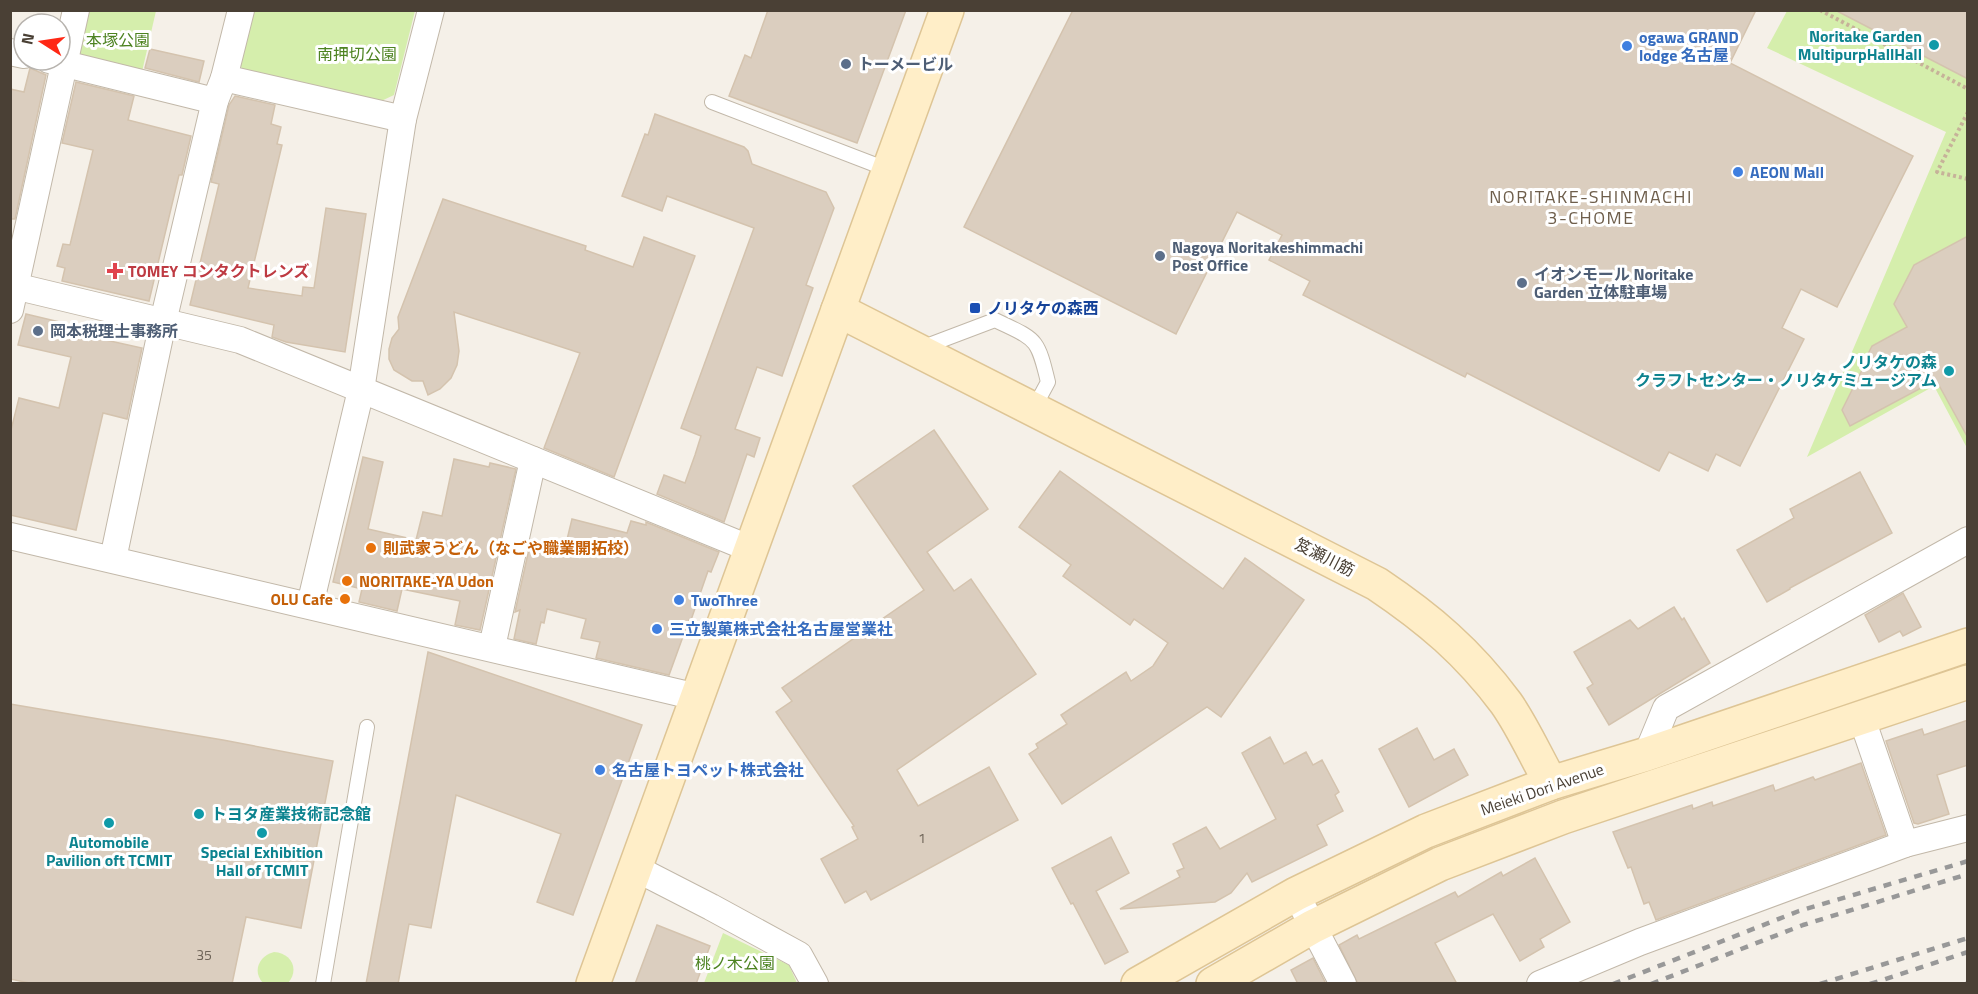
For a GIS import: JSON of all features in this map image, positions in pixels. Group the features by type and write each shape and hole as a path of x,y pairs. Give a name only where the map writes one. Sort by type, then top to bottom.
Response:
{"street":[{"path":"113,559 163,322 241,10"},
{"path":"310,605 361,390 403,119 431,10"},
{"path":"593,984 947,10"},
{"path":"72,65 403,119"},
{"path":"54,72 12,294 163,322 240,340 751,549"},
{"name":"笈瀬川筋","path":"838,310 1377,584 1422,615 1460,648 1506,704 1551,783"},
{"path":"492,647 533,460"},
{"path":"10,536 492,647 697,697"},
{"path":"1647,754 1666,708 1968,540"},
{"name":"Meieki Dori Avenue","path":"1138,984 1296,894 1426,831 1551,783 1647,754 1968,645"},
{"name":"Meieki Dori Avenue","path":"1213,984 1312,927 1440,864 1563,817 1968,682"},
{"path":"1862,718 1905,844"},
{"path":"1540,984 1640,942 1905,844 1968,828"},
{"path":"635,868 799,955 814,984"},
{"path":"1296,894 1343,984"}],"lane":[{"path":"712,102 889,170"},
{"path":"917,349 995,320 1033,339 1041,353 1048,382 1034,408"},
{"path":"323,984 368,727"}],"path":[{"path":"1820,10 1968,89"},
{"path":"1968,112 1937,172 1968,179"}],"green space":[{"name":"本塚公園","path":"83,11 156,11 141,76 73,52"},
{"name":"南押切公園","path":"252,11 415,11 394,95 377,103 244,73 239,62"},
{"path":"1787,11 1967,11 1967,448 1934,386 1807,457 1946,132 1767,48"},
{"name":"桃ノ木公園","path":"723,933 789,965 797,983 704,983"},
{"path":"274,952 285,955 292,963 292,978 288,983 263,983 258,974 261,960"}],"building":[{"name":"トーメービル","path":"768,10 906,10 857,143 729,96 745,55 751,58"},
{"path":"1073,10 1756,10 1730,63 1913,156 1837,307 1801,289 1782,328 1804,339 1740,466 1716,454 1708,471 1669,452 1659,471 1467,373 1465,377 1303,295 1310,281 1269,260 1282,235 1237,212 1176,334 964,227"},
{"name":"Noritake Garden MultipurpHallHall","path":"1835,10 1968,10 1968,79"},
{"path":"150,49 204,61 199,82 145,68"},
{"path":"29,72 46,75 15,219 10,219 10,89 24,92"},
{"path":"76,82 134,96 128,120 191,136 182,175 179,175 149,301 62,281 65,268 57,266 63,244 70,245 93,150 62,143"},
{"path":"235,96 275,105 271,124 281,127 277,144 282,145 248,288 302,296 303,287 314,288 326,208 366,214 345,352 286,342 272,337 274,325 190,305 219,184 211,182 229,105"},
{"path":"655,114 744,147 748,151 752,164 826,192 834,208 806,285 813,288 782,376 757,367 735,429 760,438 754,457 747,454 724,522 657,494 664,475 685,483 701,436 681,428 754,228 667,196 662,211 622,196 645,134 648,135"},
{"path":"443,199 586,246 585,250 633,267 644,237 695,256 614,477 544,448 580,353 454,312 459,351 457,365 451,378 440,389 428,395 423,381 412,381 394,370 389,359 389,349 392,338 399,329 398,317"},
{"name":"ノリタケの森 クラフトセンター・ノリタケミュージアム","path":"1968,236 1968,438 1936,380 1850,426 1842,410 1872,346 1907,327 1894,304 1914,265"},
{"path":"26,314 85,328 83,335 142,348 127,419 103,413 76,530 10,515 10,434 19,398 59,408 71,357 18,345"},
{"path":"934,430 988,509 927,552 954,591 971,579 1036,674 897,770 918,806 989,767 1018,820 871,900 866,891 845,903 821,859 858,839 852,827 854,826 776,712 792,701 782,688 924,590 853,486"},
{"path":"363,457 383,462 368,529 416,540 423,512 442,516 454,459 489,467 490,463 516,469 480,630 455,625 460,601 402,589 397,611 359,602 362,589 333,582"},
{"path":"1060,471 1223,589 1245,558 1304,600 1221,717 1207,707 1062,804 1029,754 1038,748 1036,744 1067,724 1061,715 1126,672 1131,681 1153,666 1168,643 1134,619 1130,625 1063,576 1071,565 1019,527"},
{"path":"1860,472 1892,533 1767,602 1737,550 1794,518 1790,509"},
{"path":"572,519 627,533 631,521 646,525 646,522 719,552 711,572 708,571 669,675 596,658 600,642 581,638 586,619 547,609 544,623 541,622 536,644 514,639 520,610 515,612 529,549 563,556"},
{"path":"1903,593 1921,627 1903,636 1900,631 1879,642 1865,615"},
{"path":"1674,607 1682,620 1684,618 1710,663 1609,725 1587,688 1593,684 1574,652 1630,620 1638,629"},
{"path":"428,652 642,725 573,915 537,902 561,834 456,795 431,928 409,924 398,984 366,984"},
{"name":"Automobile Pavilion oft TCMIT","path":"10,704 333,761 301,928 246,917 232,984 34,984 10,979"},
{"path":"1968,720 1968,765 1937,775 1949,814 1918,824 1914,823 1886,741 1922,729 1924,735"},
{"path":"1417,728 1434,760 1454,749 1468,775 1409,807 1379,749"},
{"path":"1270,737 1284,764 1306,752 1313,765 1322,760 1339,792 1335,795 1343,811 1317,825 1327,845 1252,882 1247,873 1231,893 1215,902 1120,909 1180,877 1177,871 1184,868 1173,844 1206,827 1220,849 1276,819 1242,753"},
{"path":"1861,763 1886,835 1656,920 1649,902 1644,904 1631,867 1628,868 1613,832 1692,805 1693,809 1712,802 1713,806 1773,785 1775,791 1813,777 1815,780"},
{"path":"1111,837 1129,873 1096,891 1128,952 1105,964 1052,868"},
{"path":"1535,858 1570,922 1540,939 1544,947 1520,961 1493,914 1435,943 1457,984 1358,984 1339,945 1357,935 1359,939 1455,892 1458,897 1501,872 1503,876"},
{"path":"657,925 710,946 696,984 635,984"},
{"path":"1313,958 1326,984 1298,984 1291,970"}],"railway":[{"path":"1613,984 1799,911 1968,861"},
{"path":"1651,984 1803,925 1968,874"},
{"path":"1820,984 1968,938"},
{"path":"1870,984 1968,952"}],"place":[{"name":"Noritake Garden MultipurpHallHall","path":"1934,45"},
{"name":"ogawa GRAND lodge 名古屋","path":"1627,46"},
{"name":"トーメービル","path":"846,64"},
{"name":"AEON Mall","path":"1738,172"},
{"name":"Nagoya Noritakeshimmachi Post Office","path":"1160,256"},
{"name":"TOMEY コンタクトレンズ","path":"115,271"},
{"name":"イオンモール Noritake Garden 立体駐車場","path":"1522,283"},
{"name":"ノリタケの森西","path":"975,308"},
{"name":"岡本税理士事務所","path":"38,331"},
{"name":"ノリタケの森 クラフトセンター・ノリタケミュージアム","path":"1949,371"},
{"name":"則武家うどん（なごや職業開拓校）","path":"371,548"},
{"name":"NORITAKE-YA Udon","path":"347,581"},
{"name":"OLU Cafe","path":"345,599"},
{"name":"TwoThree","path":"679,600"},
{"name":"三立製菓株式会社名古屋営業社","path":"657,629"},
{"name":"名古屋トヨペット株式会社","path":"600,770"},
{"name":"トヨタ産業技術記念館","path":"199,814"},
{"name":"Automobile Pavilion oft TCMIT","path":"109,823"},
{"name":"Special Exhibition Hall of TCMIT","path":"262,833"}],"district":[{"name":"NORITAKE-SHINMACHI 3-CHOME","path":"1591,206"}]}
